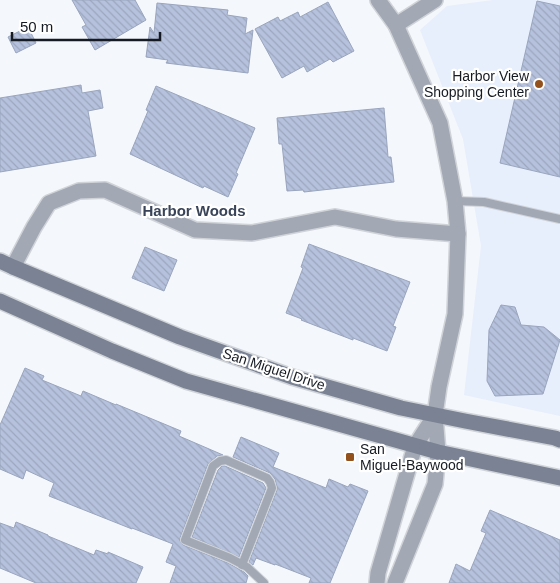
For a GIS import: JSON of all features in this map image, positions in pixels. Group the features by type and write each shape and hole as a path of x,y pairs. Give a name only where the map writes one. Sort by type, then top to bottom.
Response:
{"main road":[{"name":"San Miguel Drive","path":"6,264 180,337 292,377 401,408 560,440"},
{"path":"0,302 186,381 438,452 560,478"}],"street":[{"path":"378,0 396,25 440,124 455,201 458,234 455,314 439,387 435,415 438,452 436,484 395,583"},
{"path":"396,25 435,0"},
{"path":"6,264 34,227 49,203 79,191 105,190 196,230 252,233 335,217 396,229 458,234"},
{"path":"377,583 378,573 415,446 435,415"}],"lane":[{"path":"455,201 484,202 560,219"},
{"path":"242,564 272,488 267,478 226,460 220,461 213,466 185,540 242,564 264,583"}],"shaded area":[{"path":"493,0 560,0 560,416 464,395 481,246 463,139 420,30 447,6"}],"building":[{"path":"72,0 135,0 146,20 95,50 82,27 86,25"},
{"name":"Harbor View Shopping Center","path":"537,1 560,6 560,177 500,163"},
{"path":"328,2 354,51 333,62 330,59 307,72 304,66 282,78 255,29 278,17 280,21 298,12 300,17"},
{"path":"157,3 228,10 227,15 247,18 245,34 253,30 248,73 166,63 168,60 146,57 150,27 154,33"},
{"path":"28,27 36,43 16,53 8,37"},
{"path":"81,85 82,93 100,90 103,108 88,111 96,156 0,172 0,98"},
{"path":"156,86 255,128 228,197 204,186 203,188 130,154"},
{"path":"384,108 388,157 391,157 394,182 304,192 303,190 287,191 282,144 279,144 277,118"},
{"path":"309,244 410,282 393,326 396,327 387,351 353,338 353,340 286,313 303,268 301,267"},
{"path":"145,247 177,260 164,291 132,278"},
{"path":"501,305 515,307 521,325 544,327 560,340 543,394 495,396 487,381 489,330"},
{"path":"25,368 44,376 42,380 81,396 83,391 181,431 179,436 223,455 217,456 208,464 180,541 183,545 228,563 244,572 248,576 246,583 170,583 176,566 166,562 173,544 49,496 54,483 26,470 23,479 0,469 0,425"},
{"path":"241,437 279,453 273,467 326,488 329,479 348,487 350,484 368,491 330,583 309,583 311,578 256,558 253,565 249,562 277,487 275,479 270,473 233,457"},
{"path":"222,466 263,483 266,488 239,557 192,537 218,470"},
{"path":"490,510 560,540 560,583 449,583 456,564 470,571 486,533 481,531"},
{"path":"16,522 94,555 96,550 108,554 108,552 143,567 136,583 36,583 0,568 0,523 14,528"}],"place":[{"name":"Harbor View Shopping Center","path":"539,84"},
{"name":"San Miguel-Baywood","path":"350,457"}],"district":[{"name":"Harbor Woods","path":"194,210"}]}
